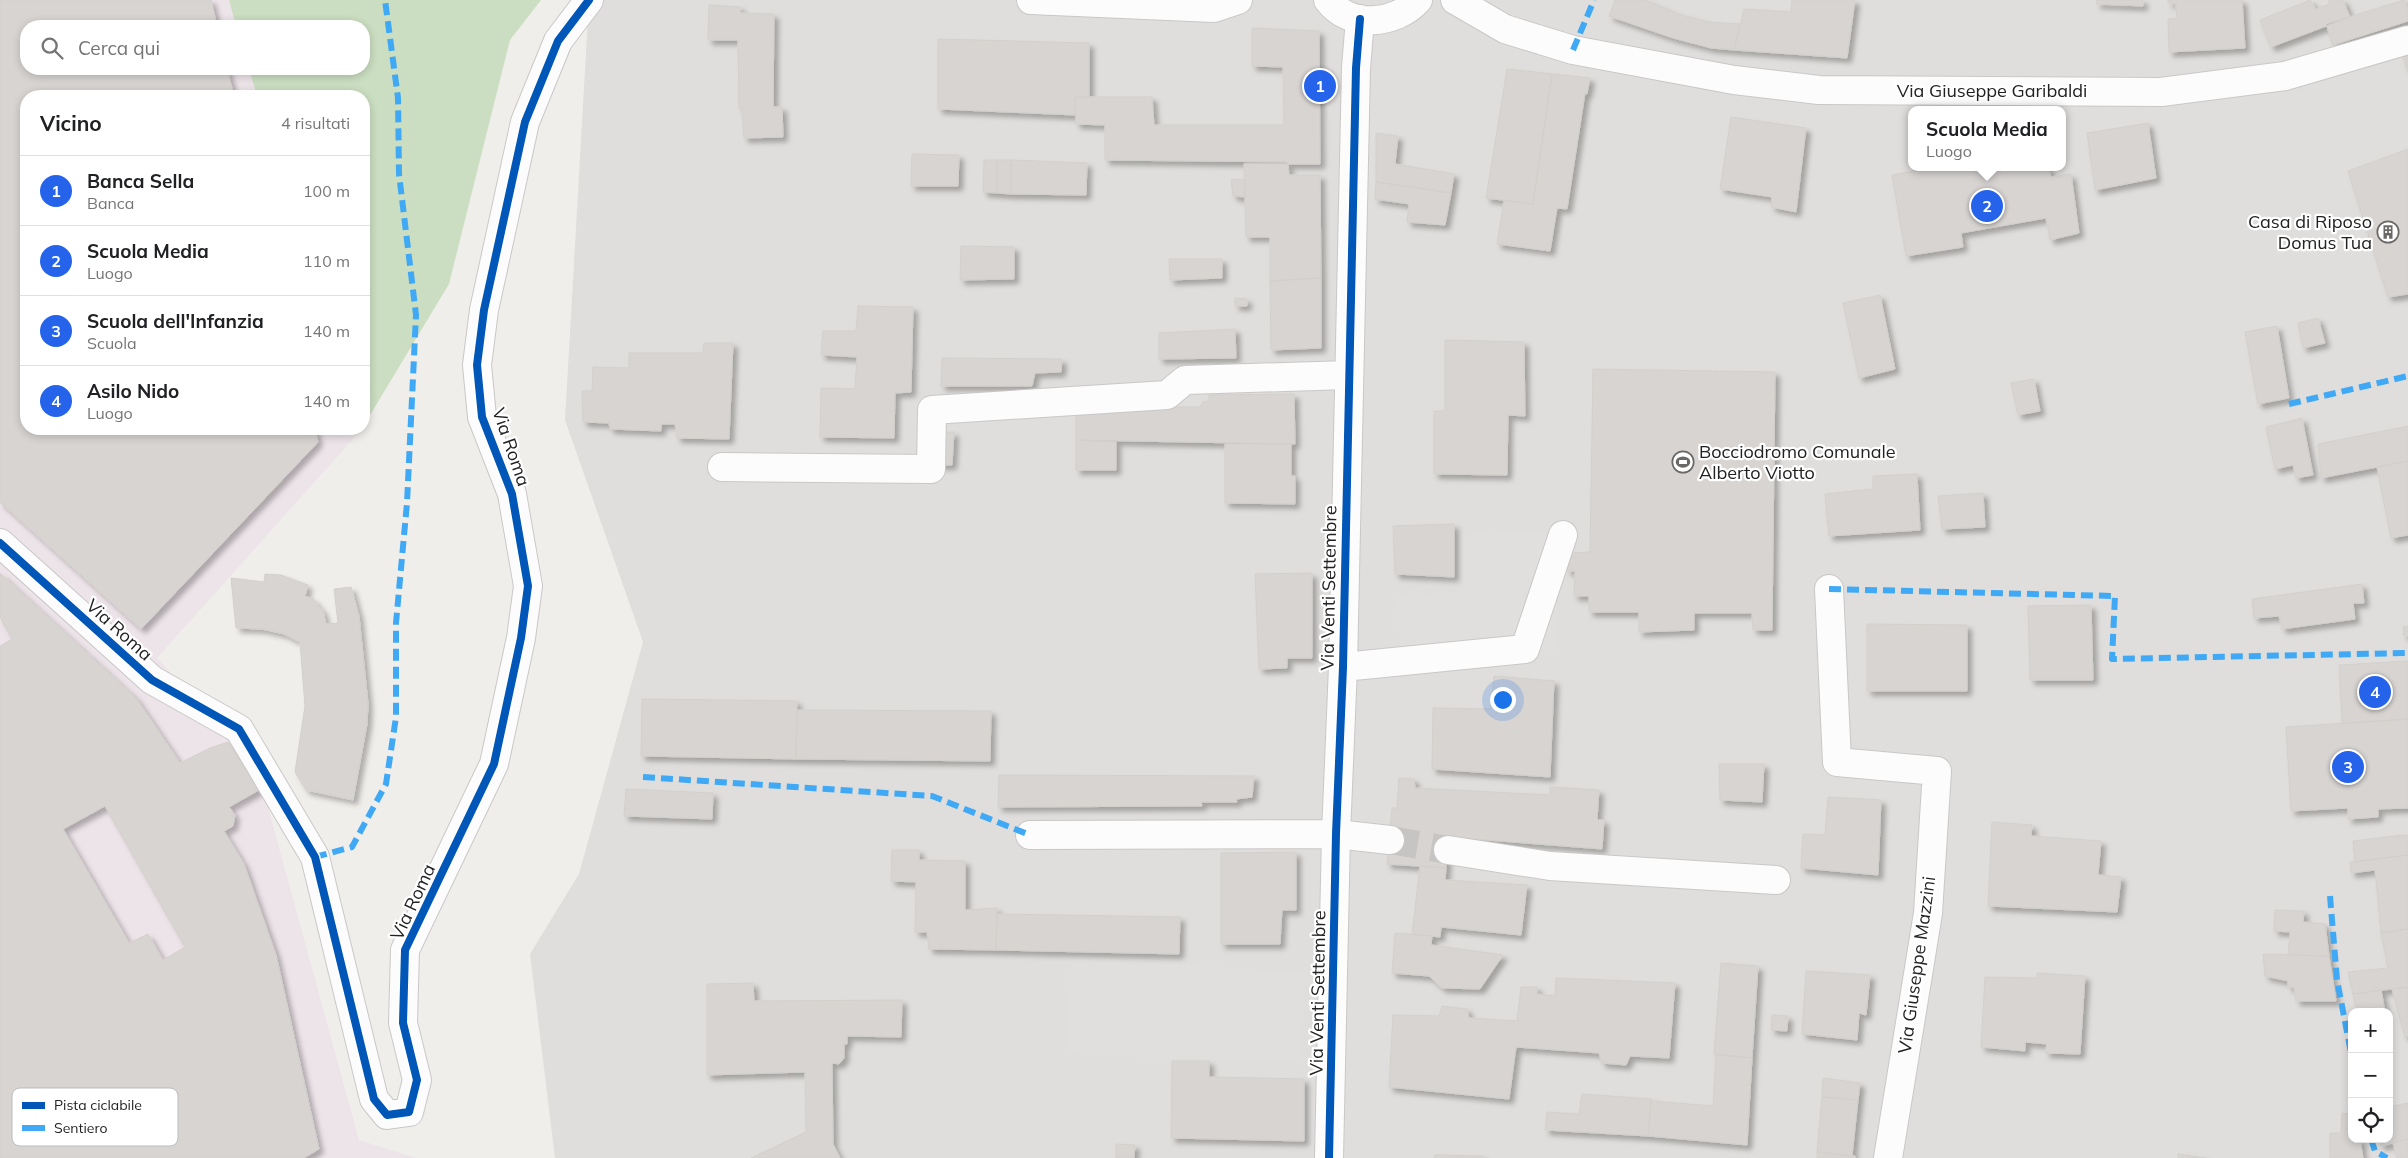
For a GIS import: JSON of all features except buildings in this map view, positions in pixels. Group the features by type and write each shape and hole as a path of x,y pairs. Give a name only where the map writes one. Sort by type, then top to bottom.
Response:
{"street":[{"name":"Via Roma","path":"0,543 152,680 239,729 315,857 374,1099 387,1115 409,1112 417,1080 403,1023 405,950 494,764 521,638 528,586 512,494 482,417 477,365 484,310 525,122 558,41 589,0"},
{"path":"1031,0 1214,8 1238,0"},
{"path":"1328,0 1344,13 1360,19 1380,20 1400,14 1418,0"},
{"name":"Via Giuseppe Garibaldi","path":"1455,0 1506,29 1573,50 1734,80 1819,90 2160,92 2285,76 2408,40"},
{"name":"Via Venti Settembre","path":"1329,1158 1336,834 1343,667 1356,68 1360,19"},
{"path":"722,467 931,469 932,410 1167,395 1185,380 1348,375"},
{"path":"1343,667 1525,649 1563,535"},
{"name":"Via Giuseppe Mazzini","path":"1829,589 1837,762 1937,771 1928,913 1888,1158"},
{"path":"1030,834 1336,834 1390,840"},
{"path":"1448,850 1550,866 1776,880"}],"shaded area":[{"path":"0,0 229,0 234,20 20,20 20,75 251,75 255,90 20,90 20,435 357,435 157,658 232,740 263,789 359,1140 416,1158 0,1158"},
{"path":"589,0 2408,0 2408,1158 555,1158 530,954 579,874 643,642 565,420"},
{"path":"1553,532 1558,649 1400,655 1398,594 1463,592 1461,535"},
{"path":"1071,959 1305,972 1301,1062 1069,1054"}],"green space":[{"path":"229,0 541,0 510,40 449,284 370,415 370,90 255,90 251,75 370,75 370,20 234,20"}],"tunnel":[{"path":"1390,840 1448,850"}],"marked path":[{"path":"315,857 352,847 386,784 396,717 396,623 407,503 416,315 399,174 398,98 385,0"},
{"path":"1573,50 1594,0"},
{"path":"2289,404 2408,376"},
{"path":"1829,589 2115,596 2112,659 2408,653"},
{"path":"643,777 932,796 1030,835"},
{"path":"2330,896 2337,980 2351,1053"},
{"path":"2372,1143 2375,1151 2387,1158"}],"cycle path":[{"path":"0,543 152,680 239,729 315,857 374,1099 387,1115 409,1112 417,1080 403,1023 405,950 494,764 521,638 528,586 512,494 482,417 477,365 484,310 525,122 558,41 589,0"},
{"path":"1329,1158 1336,834 1343,667 1356,68 1360,19"}],"place":[{"name":"Banca Sella","path":"1320,86"},
{"name":"Scuola Media","path":"1987,206"},
{"name":"Casa di Riposo Domus Tua","path":"2388,232"},
{"name":"Bocciodromo Comunale Alberto Viotto","path":"1683,462"},
{"name":"Asilo Nido","path":"2375,692"},
{"name":"Scuola dell'Infanzia","path":"2348,767"}]}
